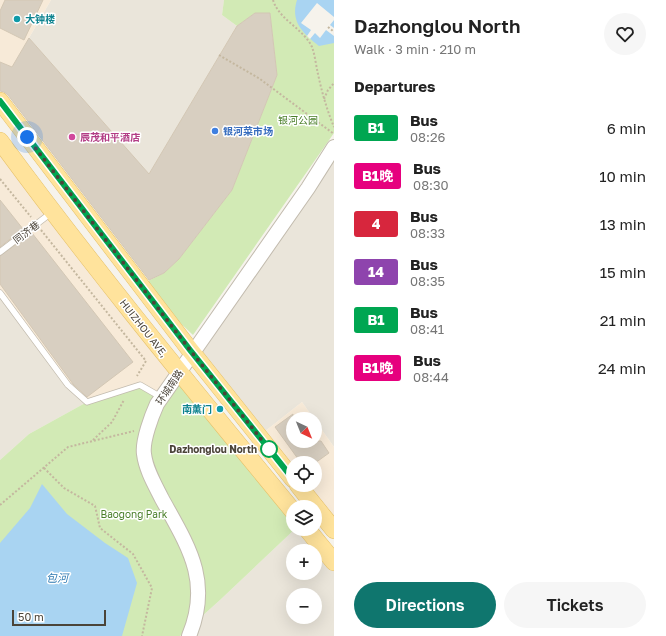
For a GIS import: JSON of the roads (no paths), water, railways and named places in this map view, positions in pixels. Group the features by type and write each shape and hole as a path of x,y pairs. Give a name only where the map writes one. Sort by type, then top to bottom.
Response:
{"main road":[{"path":"0,101 193,353 286,470"},
{"name":"HUIZHOU AVE,","path":"0,141 53,212 179,372 286,503"},
{"path":"304,492 334,530"},
{"path":"313,536 334,562"}],"street":[{"name":"环城南路","path":"189,636 196,613 198,579 187,544 148,471 144,452 150,418 157,404 308,188 334,147"}],"lane":[{"name":"同济巷","path":"0,252 53,212"},
{"path":"0,293 68,385 87,402 140,385 159,396"}],"water":[{"path":"297,0 334,0 334,43 319,46 303,32 295,15"},
{"name":"包河","path":"42,484 67,514 105,543 128,558 137,583 122,636 0,636 0,543 30,508"}],"place":[{"name":"大钟楼","path":"17,19"},
{"name":"银河菜市场","path":"215,131"},
{"name":"辰茂和平酒店","path":"72,137"},
{"name":"南薰门","path":"220,409"},
{"name":"Dazhonglou North","path":"269,449"}],"park label":[{"name":"银河公园","path":"298,120"},
{"name":"Baogong Park","path":"134,514"}]}
